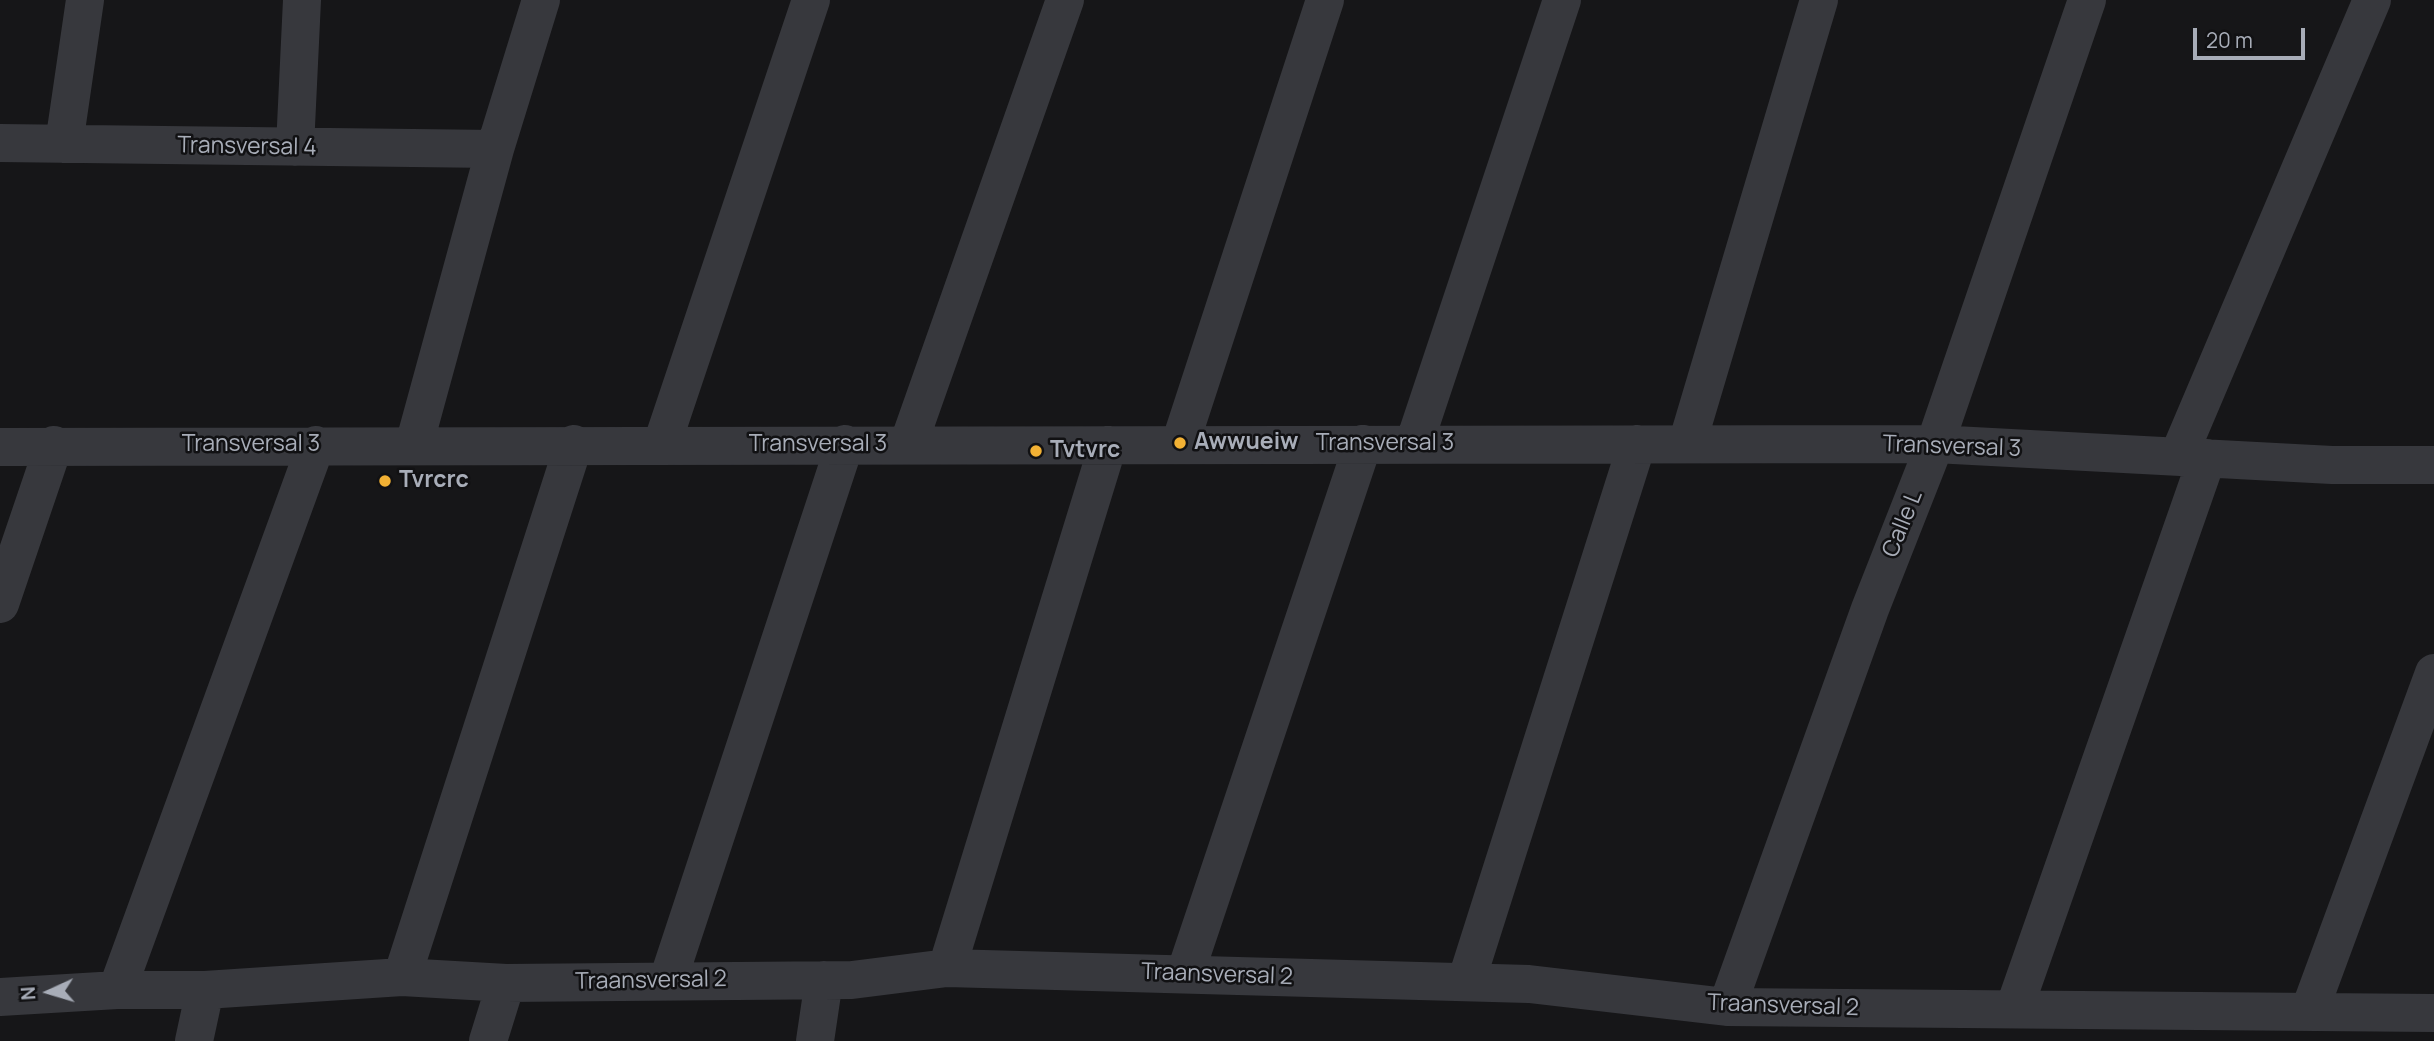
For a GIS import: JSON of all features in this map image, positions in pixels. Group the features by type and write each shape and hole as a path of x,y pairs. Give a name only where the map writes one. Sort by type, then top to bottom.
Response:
{"street":[{"path":"64,144 85,0"},
{"path":"295,147 302,0"},
{"path":"414,445 495,149 541,0"},
{"path":"662,444 811,0"},
{"path":"908,445 1065,0"},
{"path":"1180,444 1325,0"},
{"path":"1414,444 1562,0"},
{"path":"1687,444 1819,0"},
{"name":"Calle L","path":"1727,1007 1870,609 1935,444 2087,0"},
{"path":"2014,1009 2192,457 2372,0"},
{"name":"Transversal 4","path":"0,143 495,149"},
{"path":"402,977 574,444"},
{"name":"Transversal 3","path":"0,447 574,444 1935,444 2332,465 2434,466"},
{"path":"668,980 845,444"},
{"path":"947,968 1108,444"},
{"path":"1185,974 1363,444"},
{"path":"1465,982 1637,444"},
{"path":"0,604 54,445"},
{"path":"117,990 316,445"},
{"path":"2309,1012 2434,673"},
{"name":"Traansversal 2","path":"0,997 117,990 205,990 402,977 506,983 852,980 947,968 1530,984 1727,1007 2434,1013"},
{"path":"815,1041 824,980"},
{"path":"488,1041 506,983"},
{"path":"194,1041 205,990"}],"place":[{"name":"Awwueiw","path":"1180,443"},
{"name":"Tvtvrc","path":"1036,451"},
{"name":"Tvrcrc","path":"385,481"}]}
